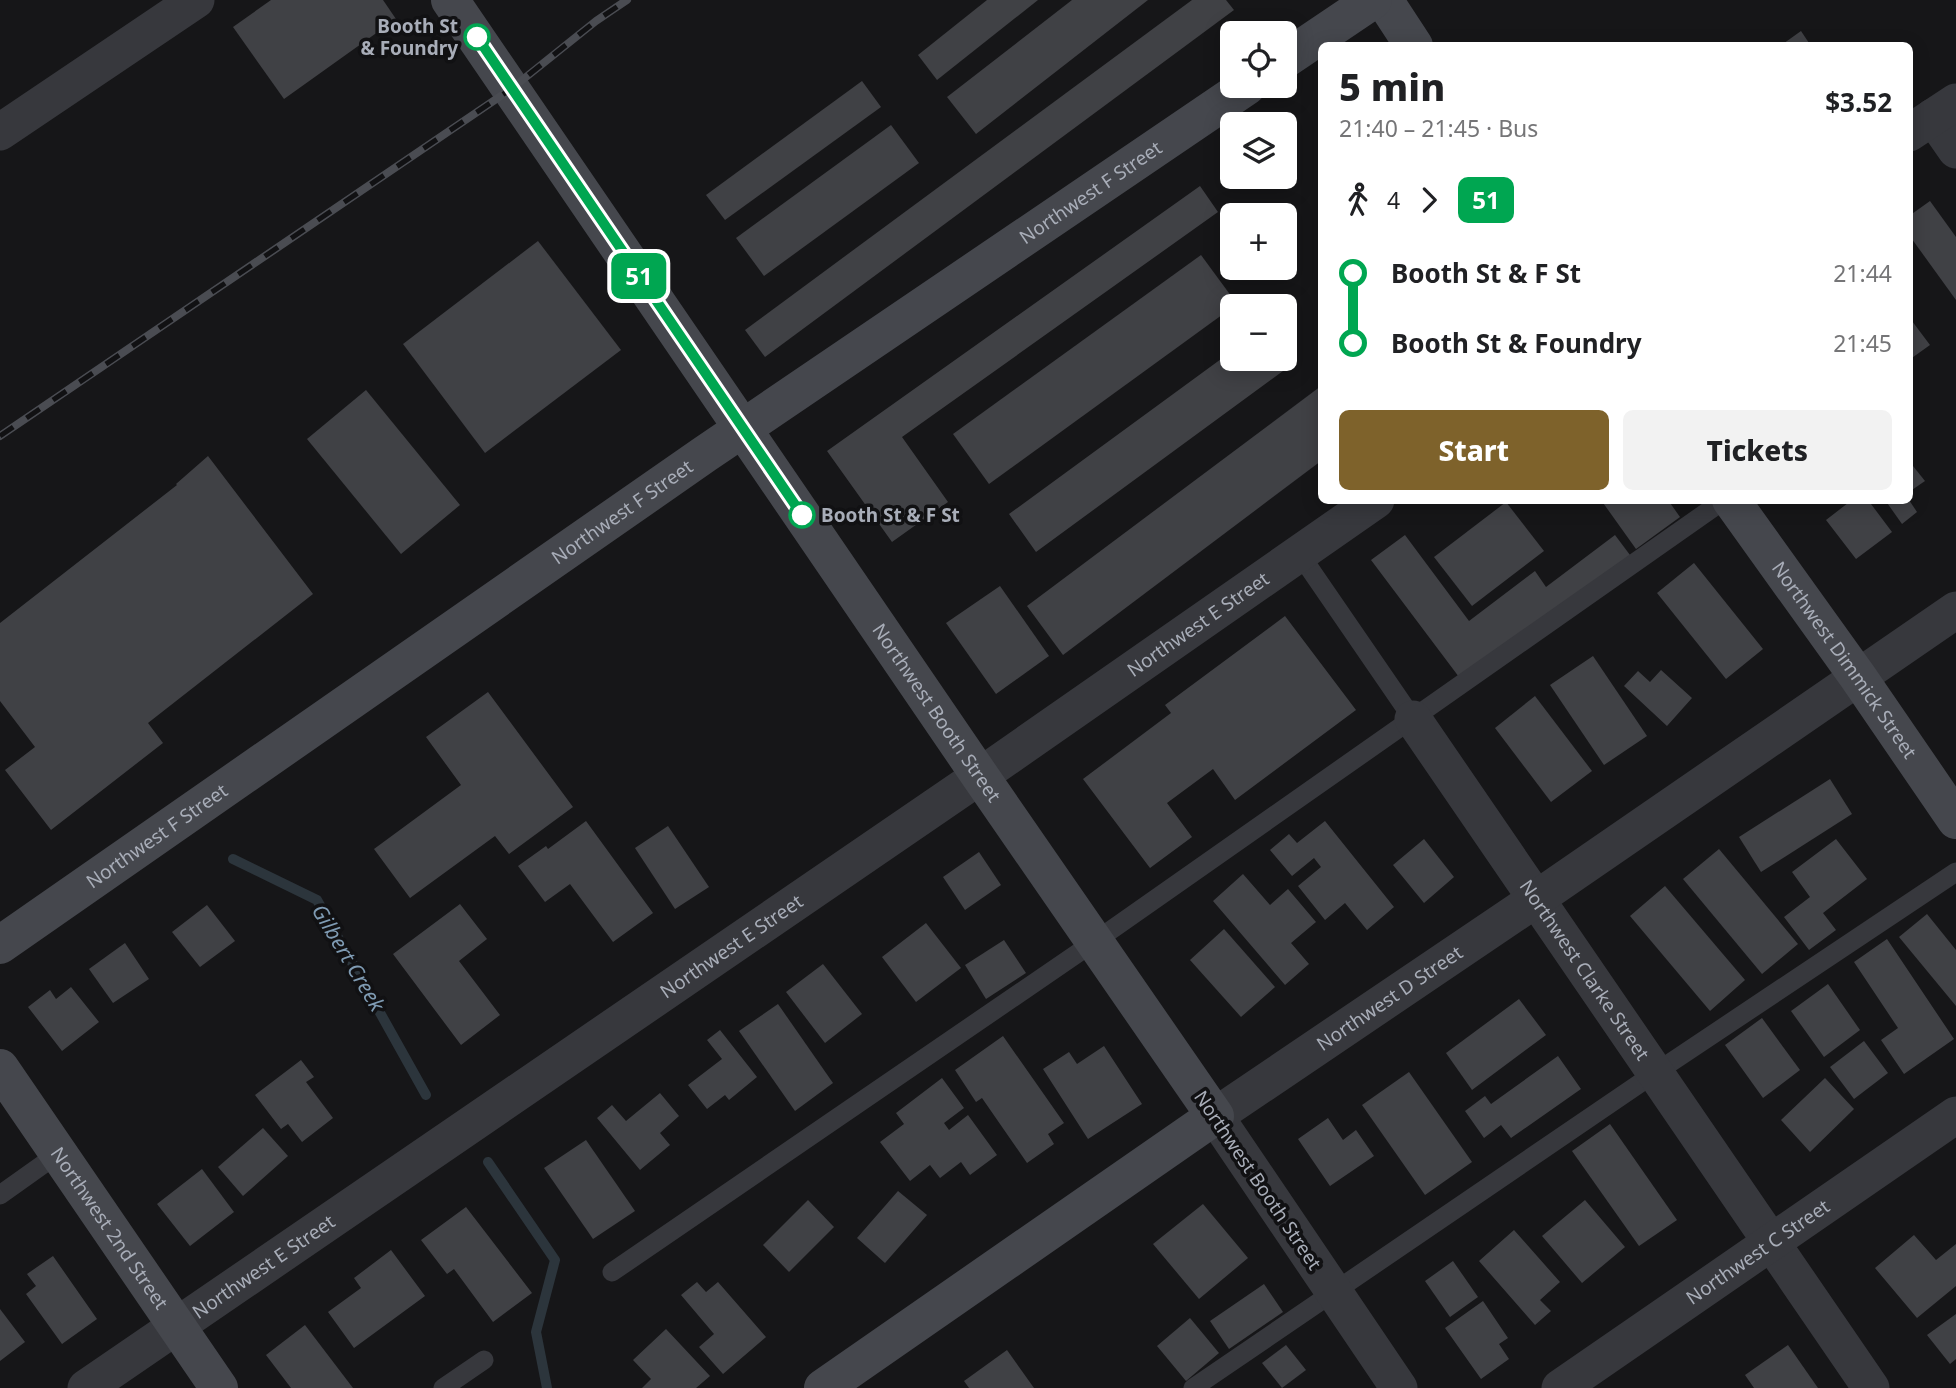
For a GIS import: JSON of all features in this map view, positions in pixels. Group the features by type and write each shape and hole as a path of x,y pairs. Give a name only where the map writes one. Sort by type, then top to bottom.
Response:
{"street":[{"path":"0,132 196,0"},
{"name":"Northwest Booth Street","path":"450,0 1399,1388"},
{"path":"1297,51 1373,0"},
{"path":"1384,0 1412,42"},
{"name":"Northwest F Street","path":"0,945 743,428 1229,98"},
{"path":"1933,117 1956,150"},
{"name":"Northwest E Street","path":"86,1388 980,776 1370,504"},
{"name":"Northwest Dimmick Street","path":"1734,504 1956,820"},
{"name":"Northwest D Street","path":"823,1388 1215,1116 1956,610"},
{"name":"Northwest Clarke Street","path":"1413,719 1871,1388"},
{"name":"Northwest 2nd Street","path":"0,1068 219,1388"},
{"name":"Northwest C Street","path":"1560,1388 1956,1115"}],"lane":[{"path":"612,1272 1094,942 1718,504"},
{"name":"Northwest Clarke Street","path":"1299,553 1413,719"},
{"path":"1193,1388 1655,1073 1956,872"},
{"path":"0,1195 58,1153"},
{"path":"443,1388 484,1360"}],"building":[{"path":"271,0 383,0 396,19 284,99 233,27"},
{"path":"987,0 1038,0 937,80 918,55"},
{"path":"1072,0 1148,0 976,134 947,97"},
{"path":"1192,0 1226,0 1234,10 765,357 745,330"},
{"path":"1801,31 1808,42 1786,42"},
{"path":"862,81 881,107 725,220 706,195"},
{"path":"891,125 919,163 764,276 736,238"},
{"path":"1200,186 1218,212 902,437 948,502 892,542 827,451"},
{"path":"1930,201 1956,237 1956,300 1913,241 1913,213"},
{"path":"538,241 621,350 485,453 403,344"},
{"path":"1201,255 1230,294 1220,294 1220,316 989,484 953,434"},
{"path":"1913,322 1930,345 1913,357"},
{"path":"1220,360 1220,371 1283,371 1036,552 1009,514"},
{"path":"1318,388 1318,463 1063,655 1027,606"},
{"path":"366,390 460,505 401,554 307,439"},
{"path":"208,456 313,594 148,723 163,743 51,830 5,770 35,747 0,701 0,623 177,485"},
{"path":"1913,466 1925,481 1913,489"},
{"path":"1503,504 1508,504 1544,551 1472,606 1434,557"},
{"path":"1604,504 1671,504 1680,517 1636,549"},
{"path":"1847,504 1871,504 1892,532 1856,559 1826,520"},
{"path":"1888,504 1912,504 1917,512 1902,524"},
{"path":"1405,535 1469,621 1535,571 1546,587 1615,535 1630,555 1462,681 1371,560"},
{"path":"1694,563 1763,649 1726,679 1657,593"},
{"path":"1000,586 1049,656 996,694 946,623"},
{"path":"1285,616 1356,710 1235,800 1213,769 1167,803 1192,837 1150,868 1083,779 1171,713 1165,705"},
{"path":"1593,656 1647,736 1604,765 1550,685"},
{"path":"1661,670 1692,698 1667,726 1624,686 1638,671 1650,682"},
{"path":"488,692 573,807 509,854 495,836 410,898 374,849 461,785 426,737"},
{"path":"1535,696 1592,771 1551,802 1495,728"},
{"path":"1830,779 1852,814 1761,872 1739,837"},
{"path":"586,821 653,913 613,942 570,884 545,902 518,866 546,846 548,849"},
{"path":"1325,821 1394,907 1367,930 1345,903 1325,920 1298,886 1321,867 1314,858 1292,876 1270,850 1289,834 1297,843"},
{"path":"668,826 709,887 675,909 635,848"},
{"path":"1424,839 1454,877 1424,903 1393,865"},
{"path":"1836,839 1867,879 1823,913 1836,930 1809,950 1784,917 1810,897 1792,872"},
{"path":"1719,849 1798,944 1762,974 1683,879"},
{"path":"979,852 1001,885 965,910 943,877"},
{"path":"1243,874 1270,905 1288,889 1316,922 1291,943 1309,964 1285,985 1213,901"},
{"path":"1665,886 1745,980 1710,1011 1630,916"},
{"path":"460,904 487,939 459,961 500,1015 461,1045 393,954"},
{"path":"207,905 235,941 200,967 172,932"},
{"path":"1927,914 1956,950 1956,1006 1899,937"},
{"path":"926,923 961,968 916,1002 882,957"},
{"path":"1224,929 1275,987 1241,1017 1190,960"},
{"path":"1887,939 1954,1039 1904,1074 1881,1040 1898,1028 1854,962"},
{"path":"1004,940 1026,973 986,999 965,965"},
{"path":"125,943 149,979 113,1003 89,969"},
{"path":"823,964 862,1014 825,1043 786,992"},
{"path":"1828,984 1860,1030 1824,1057 1791,1011"},
{"path":"71,987 99,1022 62,1051 28,1007 50,990 56,999"},
{"path":"1519,999 1546,1035 1472,1090 1446,1053"},
{"path":"778,1004 833,1083 795,1111 739,1031"},
{"path":"1762,1018 1800,1070 1763,1098 1725,1045"},
{"path":"720,1030 757,1077 729,1100 725,1095 707,1109 688,1085 722,1059 707,1040"},
{"path":"1003,1036 1064,1123 1048,1134 1054,1144 1027,1163 982,1098 976,1102 955,1070"},
{"path":"1864,1041 1888,1073 1854,1099 1830,1067"},
{"path":"1104,1046 1142,1104 1088,1139 1043,1069 1069,1052 1077,1064"},
{"path":"1558,1056 1581,1089 1511,1138 1501,1125 1484,1138 1465,1111 1485,1096 1491,1104"},
{"path":"301,1060 314,1077 306,1082 333,1118 302,1142 288,1124 281,1129 255,1095"},
{"path":"1409,1072 1472,1162 1425,1195 1362,1105"},
{"path":"942,1078 964,1108 944,1123 949,1130 968,1115 997,1155 970,1175 961,1162 940,1178 930,1165 910,1181 880,1142 904,1124 896,1113"},
{"path":"1825,1078 1854,1109 1810,1152 1781,1120"},
{"path":"660,1093 679,1116 660,1133 670,1145 640,1170 597,1118 612,1105 626,1121"},
{"path":"1328,1118 1343,1140 1356,1130 1374,1156 1330,1186 1298,1139"},
{"path":"1610,1124 1677,1220 1639,1246 1572,1151"},
{"path":"263,1128 288,1156 243,1196 218,1167"},
{"path":"586,1140 635,1211 593,1239 544,1168"},
{"path":"202,1169 234,1212 190,1246 157,1204"},
{"path":"898,1191 927,1215 885,1263 857,1238"},
{"path":"808,1200 834,1227 789,1272 763,1245"},
{"path":"1585,1200 1625,1247 1582,1283 1542,1236"},
{"path":"1203,1204 1248,1258 1199,1299 1153,1244"},
{"path":"466,1207 532,1293 493,1322 454,1269 447,1274 421,1240"},
{"path":"1514,1230 1560,1282 1540,1300 1551,1311 1535,1325 1479,1261"},
{"path":"1914,1235 1936,1260 1956,1244 1956,1286 1917,1318 1875,1268"},
{"path":"391,1250 425,1296 354,1348 328,1312 361,1288 354,1278"},
{"path":"53,1256 97,1319 62,1344 26,1294 36,1286 27,1274"},
{"path":"1453,1261 1478,1297 1450,1317 1425,1281"},
{"path":"697,1282 706,1292 718,1282 766,1337 723,1374 699,1347 714,1334 681,1295"},
{"path":"1264,1284 1283,1312 1229,1349 1210,1321"},
{"path":"1483,1301 1508,1338 1499,1344 1509,1359 1481,1379 1445,1328"},
{"path":"0,1309 25,1342 0,1361"},
{"path":"1956,1314 1956,1359 1950,1364 1927,1335"},
{"path":"1190,1318 1219,1353 1186,1381 1157,1346"},
{"path":"305,1325 353,1388 291,1388 266,1355"},
{"path":"666,1329 710,1376 696,1388 642,1388 651,1379 633,1360"},
{"path":"1286,1345 1306,1370 1282,1388 1262,1363"},
{"path":"1788,1345 1818,1388 1754,1388 1745,1375"},
{"path":"1007,1350 1034,1388 969,1388 964,1381"}],"waterway":[{"name":"Gilbert Creek","path":"233,859 317,900 426,1095"},
{"name":"Gilbert Creek","path":"488,1162 555,1260 536,1332 547,1388"}],"railway":[{"path":"0,436 511,89 596,21 627,0"}],"bus line":[{"name":"51","path":"477,37 802,515"}],"place":[{"name":"Booth St & Foundry","path":"477,37"},
{"name":"Booth St & F St","path":"802,515"}]}
